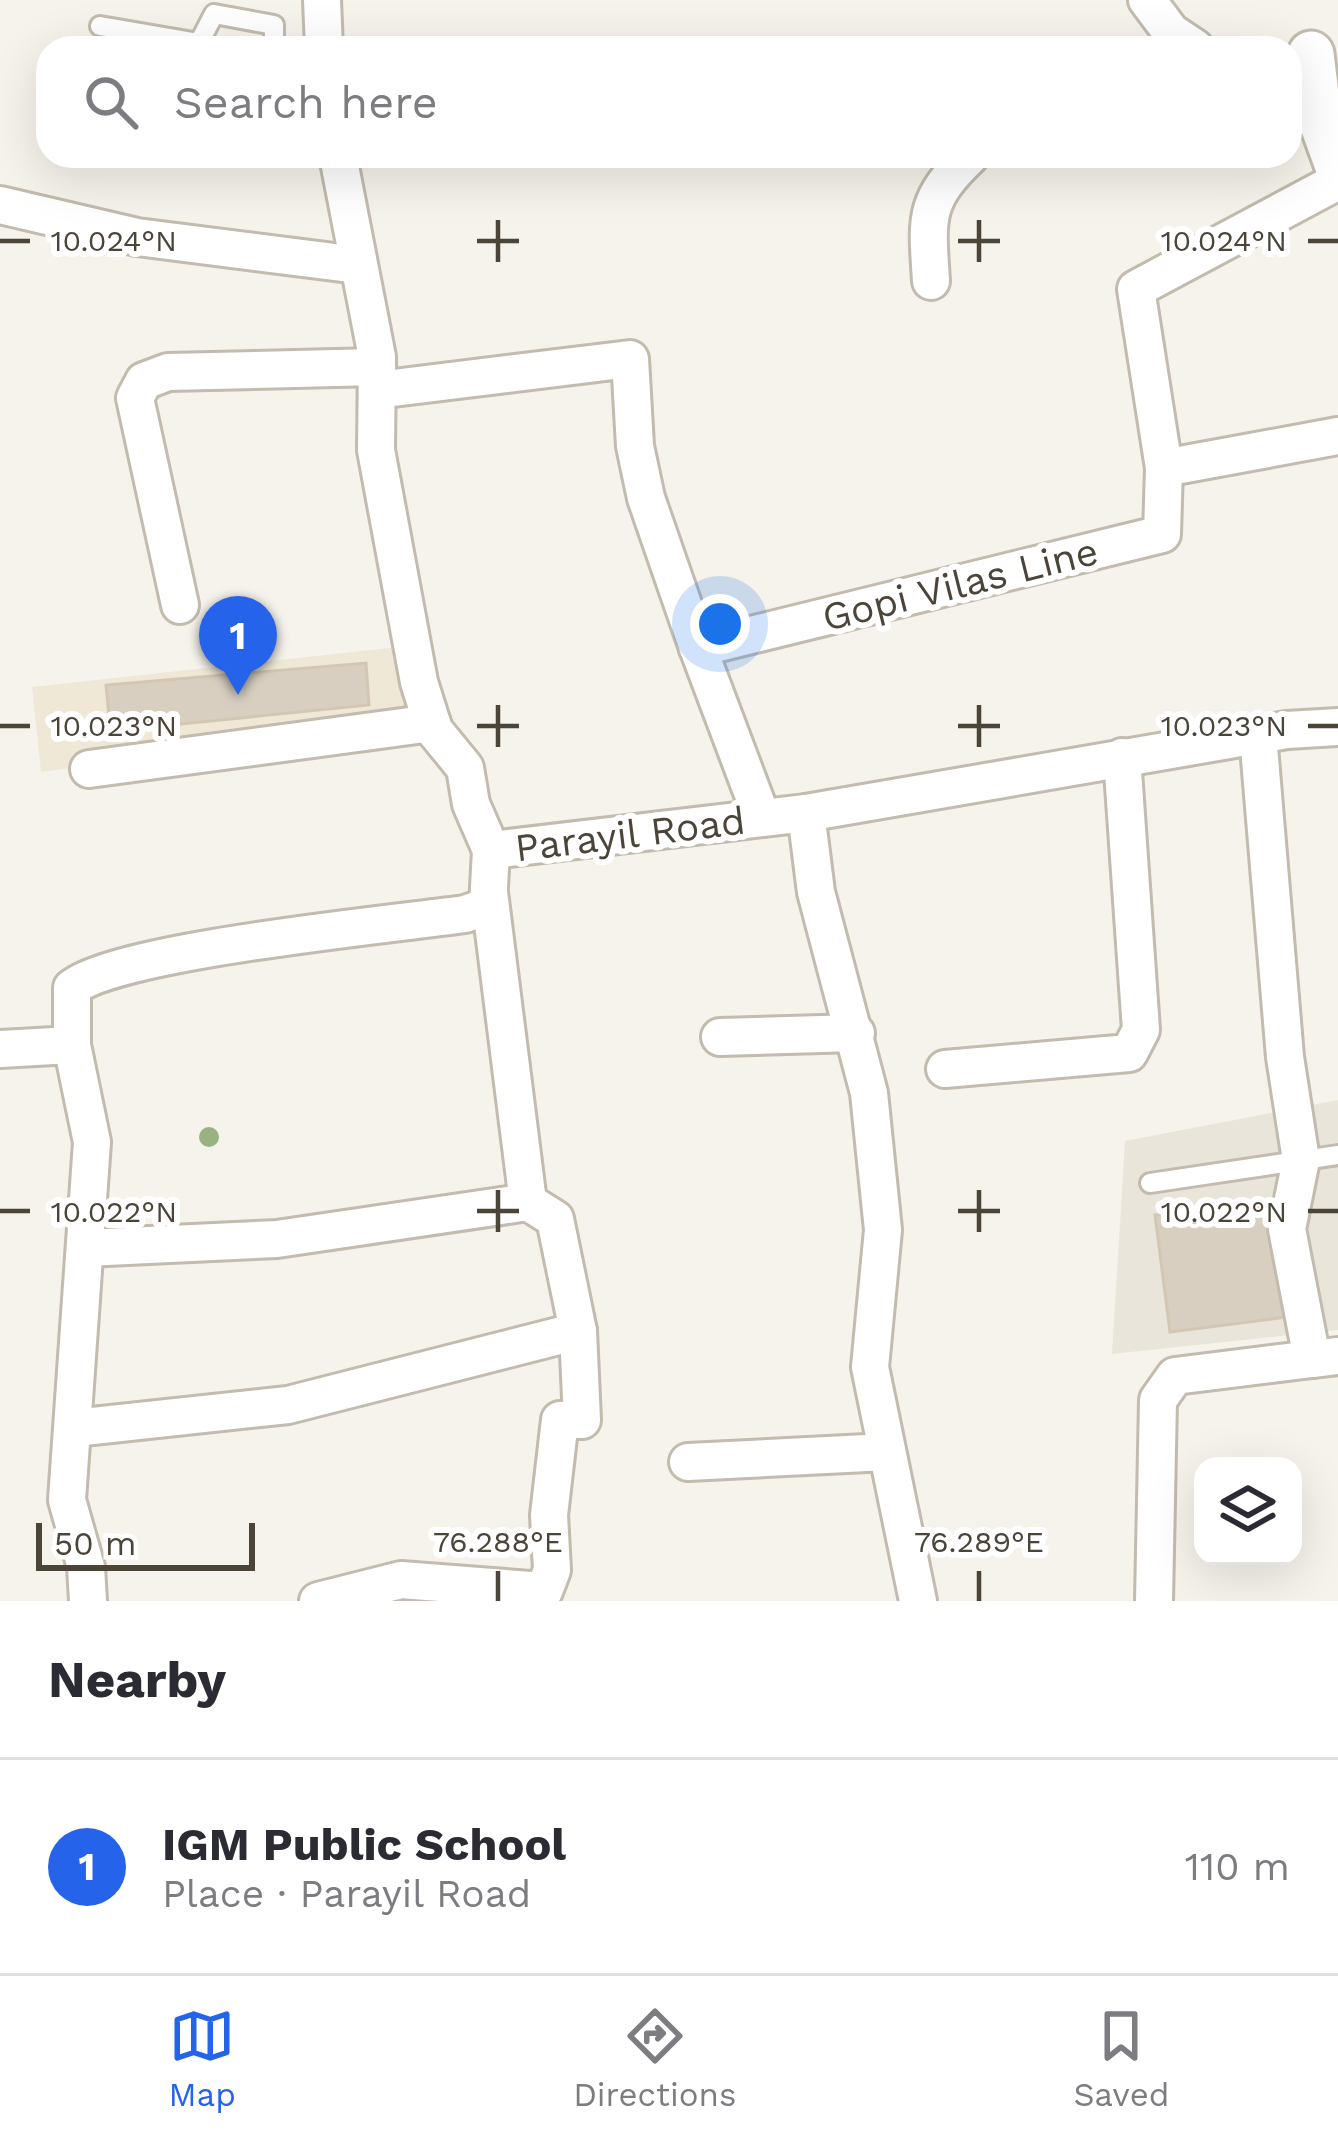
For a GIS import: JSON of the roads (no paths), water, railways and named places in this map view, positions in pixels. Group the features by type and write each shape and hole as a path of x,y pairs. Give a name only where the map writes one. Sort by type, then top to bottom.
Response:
{"street":[{"path":"322,0 324,36"},
{"path":"1147,0 1177,36"},
{"path":"1324,52 1304,105 1338,166"},
{"name":"Parayil Road","path":"340,168 377,378 376,450 418,682 431,723 465,768 472,804 491,850 806,813 1258,735 1338,727"},
{"path":"931,281 928,231 936,188 957,168"},
{"path":"1338,181 1136,289 1164,468 1338,436"},
{"path":"0,205 137,237 358,265"},
{"path":"180,605 135,398 144,381 168,372 377,378 630,359 635,446 646,498 762,818"},
{"name":"Gopi Vilas Line","path":"698,648 1162,534 1164,468"},
{"path":"89,769 431,723"},
{"path":"1154,1601 1158,1400 1175,1376 1325,1358 1287,1229 1300,1160 1285,1057 1258,735"},
{"path":"945,1069 1129,1053 1141,1030 1123,757"},
{"path":"806,813 817,892 869,1093 883,1230 870,1367 918,1601"},
{"path":"88,1601 86,1567 67,1500 92,1142 72,1045 72,988 89,973 465,914 488,906 491,850"},
{"path":"489,892 528,1202"},
{"path":"720,1037 856,1033"},
{"path":"0,1049 72,1045"},
{"path":"85,1248 277,1239 528,1202 555,1219 578,1331 582,1420 560,1420 549,1515 552,1570 544,1591 401,1580 318,1601"},
{"path":"74,1428 288,1405 578,1331"},
{"path":"688,1462 887,1452"}],"lane":[{"path":"203,36 214,14 266,20 274,26 274,36"},
{"path":"100,26 155,36"},
{"path":"1150,1183 1338,1155"}],"place":[{"name":"IGM Public School","path":"238,695"}]}
